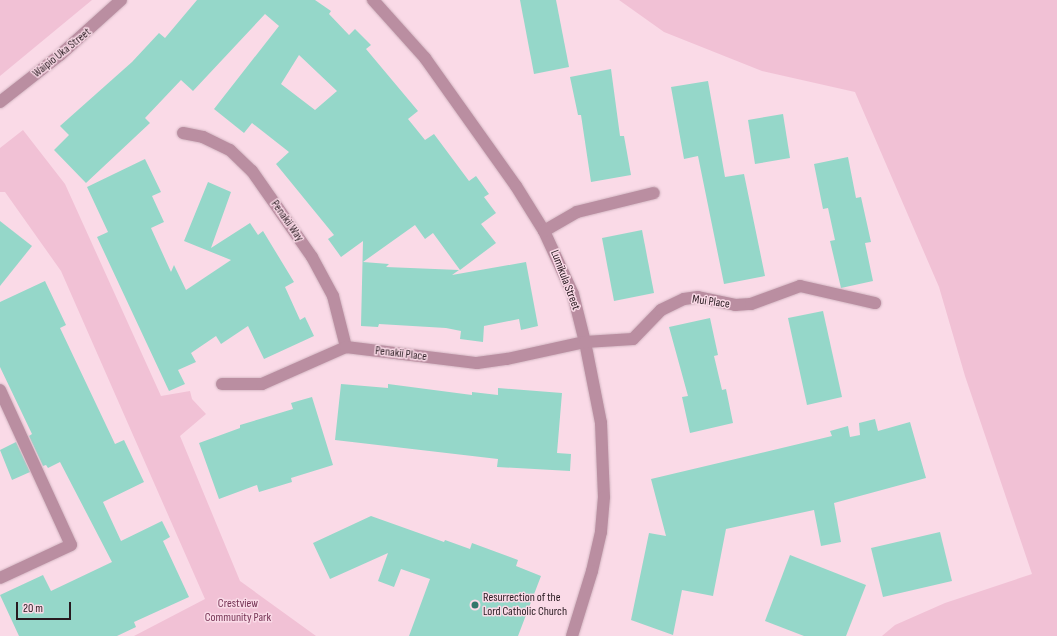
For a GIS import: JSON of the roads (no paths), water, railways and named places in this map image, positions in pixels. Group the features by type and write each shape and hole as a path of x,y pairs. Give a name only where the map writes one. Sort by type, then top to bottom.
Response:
{"street":[{"name":"Waipio Uka Street","path":"0,102 66,51 121,0"},
{"name":"Lumikula Street","path":"373,0 421,53 516,186 544,231 573,294 585,342 601,423 604,497 601,532 592,571 572,636"},
{"name":"Penakii Way","path":"183,133 203,138 230,150 252,171 312,257 333,296 346,347"},
{"path":"544,231 577,212 654,192"},
{"name":"Mui Place","path":"585,342 633,338 661,310 684,299 698,298 736,305 751,304 800,286 875,303"},
{"name":"Penakii Place","path":"346,347 477,363 507,359 585,342"},
{"path":"222,384 262,384 346,347"},
{"path":"0,390 72,545 0,578"}],"place":[{"name":"Resurrection of the Lord Catholic Church","path":"475,605"}],"park label":[{"name":"Crestview Community Park","path":"238,611"}]}
